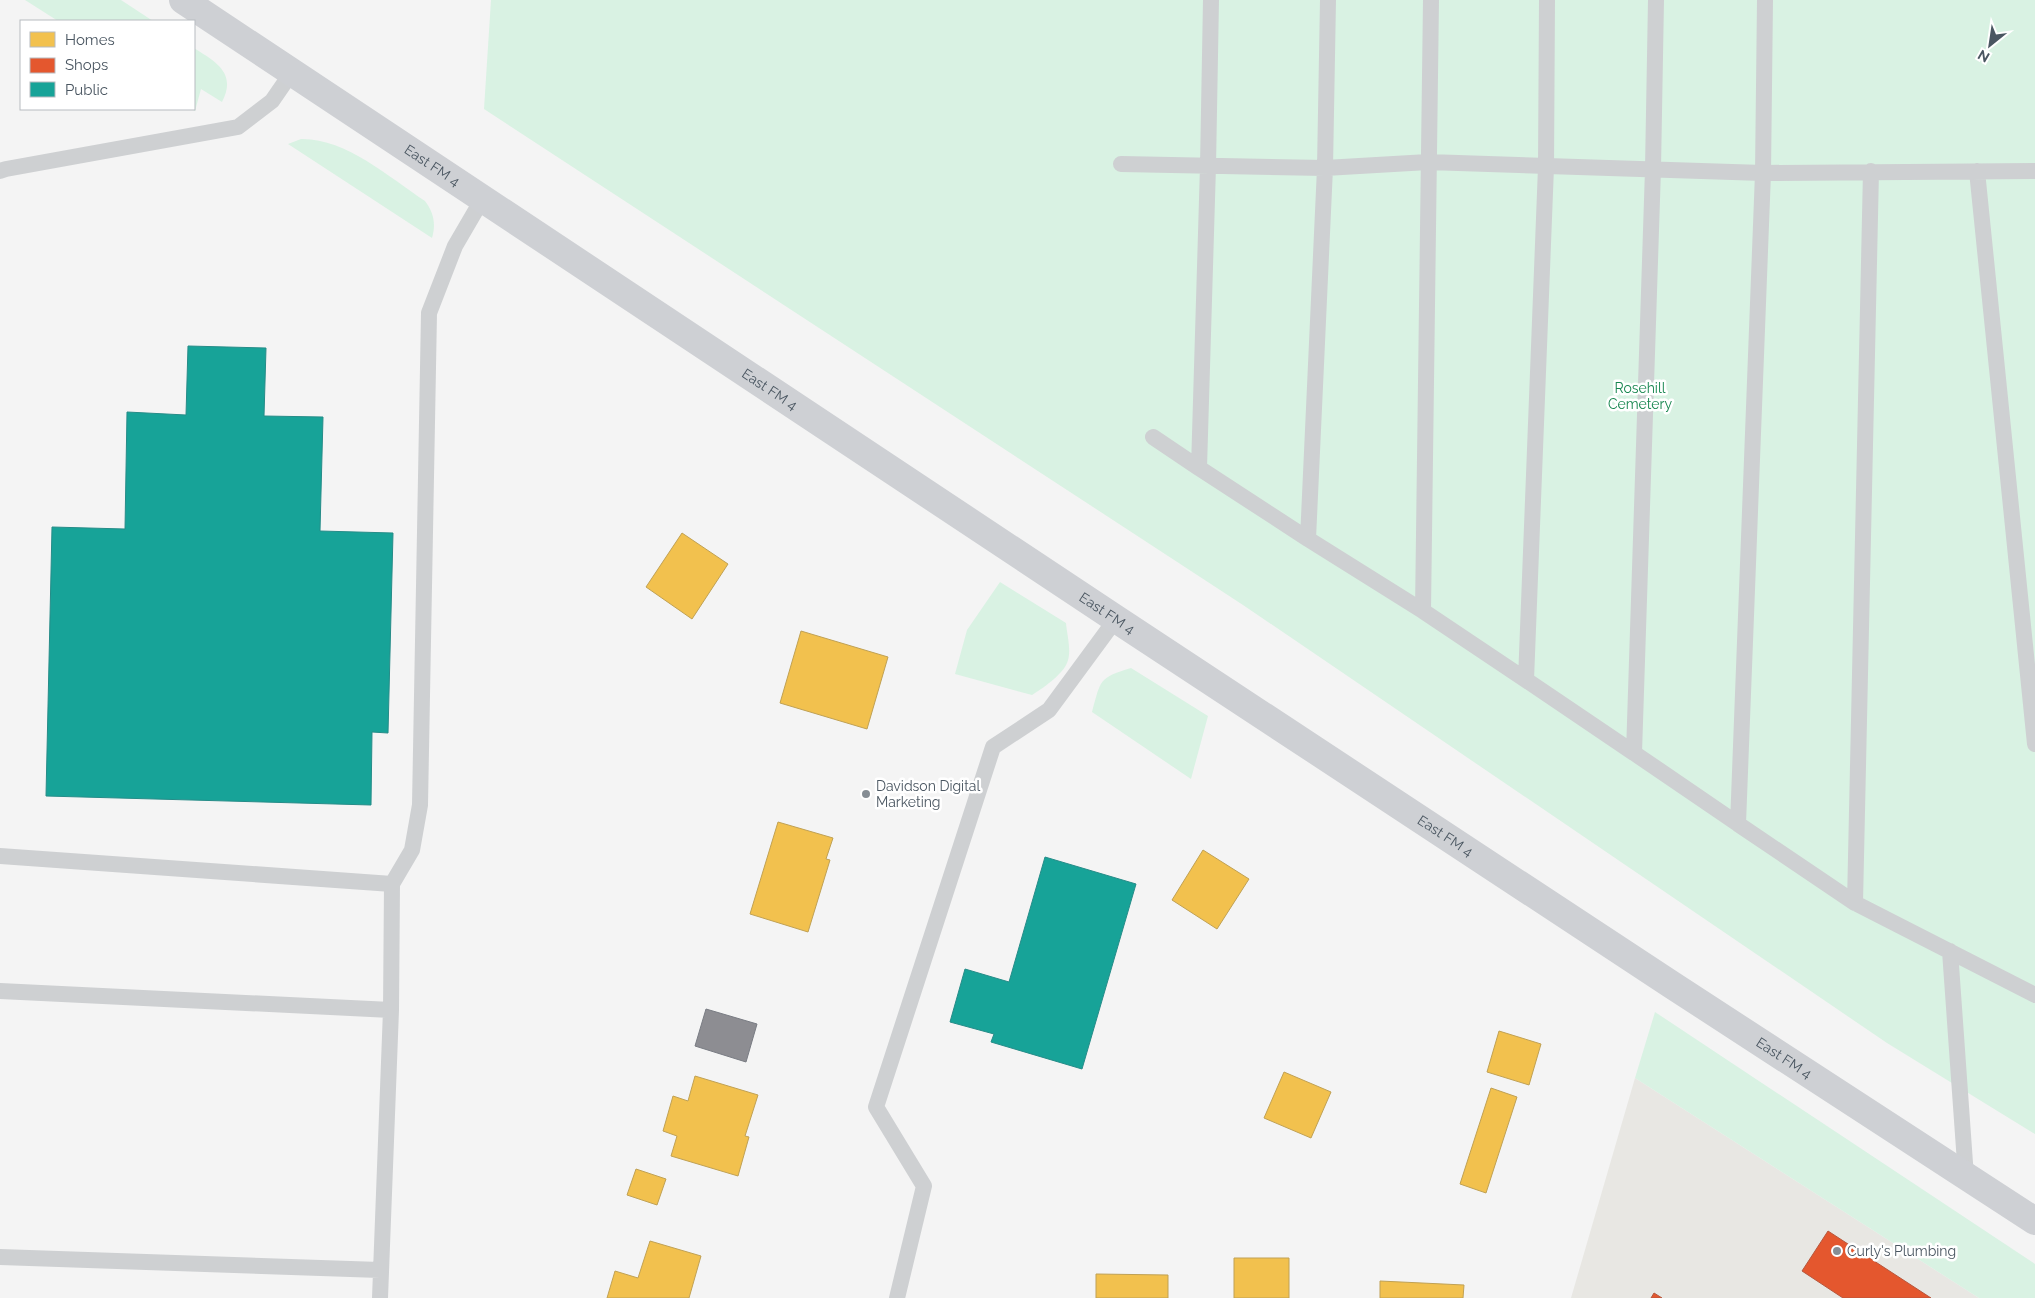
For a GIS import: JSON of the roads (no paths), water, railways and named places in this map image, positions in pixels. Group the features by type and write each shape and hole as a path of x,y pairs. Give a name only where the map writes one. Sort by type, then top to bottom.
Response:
{"main road":[{"name":"East FM 4","path":"183,0 1116,619 2035,1221"}],"lane":[{"path":"1198,468 1208,166 1211,0"},
{"path":"1308,539 1324,168 1328,0"},
{"path":"1423,611 1431,0"},
{"path":"1526,680 1546,167 1548,0"},
{"path":"1634,753 1653,169 1656,0"},
{"path":"1738,824 1763,173 1765,0"},
{"path":"0,172 6,168 238,127 272,100 292,72"},
{"path":"1121,164 1324,168 1428,162 1763,173 2035,171"},
{"path":"1855,902 1871,171"},
{"path":"1977,171 2035,744"},
{"path":"380,1298 392,1010 392,884 412,850 420,804 428,313 455,246 483,198"},
{"path":"1153,437 1308,539 1423,611 1855,902 2035,995"},
{"path":"897,1298 924,1186 876,1107 993,747 1049,710 1116,619"},
{"path":"0,856 392,884"},
{"path":"1950,951 1966,1177"},
{"path":"0,991 392,1010"},
{"path":"0,1257 380,1270"}],"place":[{"name":"Davidson Digital Marketing","path":"866,794"},
{"name":"Curly's Plumbing","path":"1837,1251"}],"park label":[{"name":"Rosehill Cemetery","path":"1640,396"}]}
